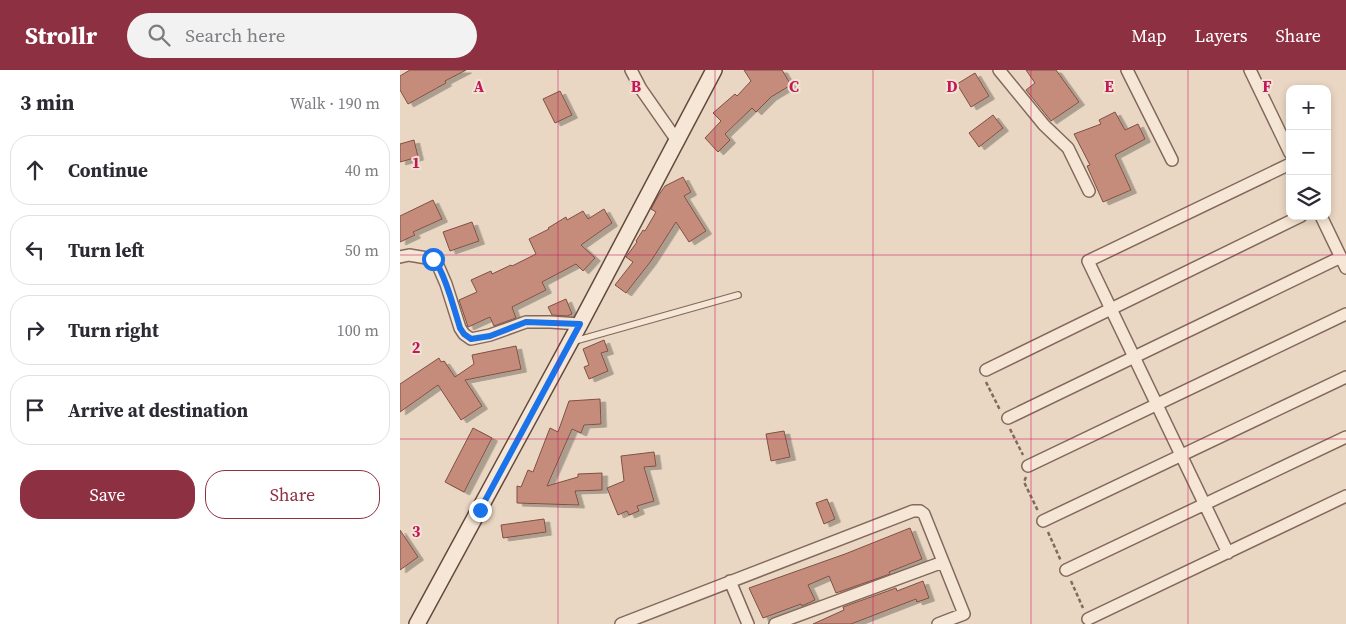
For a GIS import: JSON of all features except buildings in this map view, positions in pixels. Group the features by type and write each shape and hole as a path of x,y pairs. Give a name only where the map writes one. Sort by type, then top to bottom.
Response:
{"street":[{"path":"631,70 641,90 678,142"},
{"path":"417,624 678,142 714,70"},
{"path":"999,70 1044,124 1068,148 1089,191"},
{"path":"1127,70 1172,160"},
{"path":"1250,70 1286,145"},
{"path":"1228,553 1088,261 1286,166"},
{"path":"986,370 1293,220"},
{"path":"1323,220 1346,268"},
{"path":"400,257 409,255 436,261 446,284 460,328 471,339 490,336 526,322 580,324"},
{"path":"1008,418 1341,257"},
{"path":"1028,466 1156,403 1346,314"},
{"path":"1043,521 1346,377"},
{"path":"1066,570 1346,437"},
{"path":"1088,619 1346,496"},
{"path":"621,624 913,511 920,511 924,514 964,614 938,624"},
{"path":"775,624 943,562"},
{"path":"730,581 748,624"}],"lane":[{"path":"570,342 738,295"}],"path":[{"path":"986,370 986,383 1003,416 1008,418 1011,434 1028,466 1024,482 1088,619"}],"route":[{"path":"433,259 438,264 446,284 460,328 471,339 490,336 526,322 580,324 480,510"}]}
